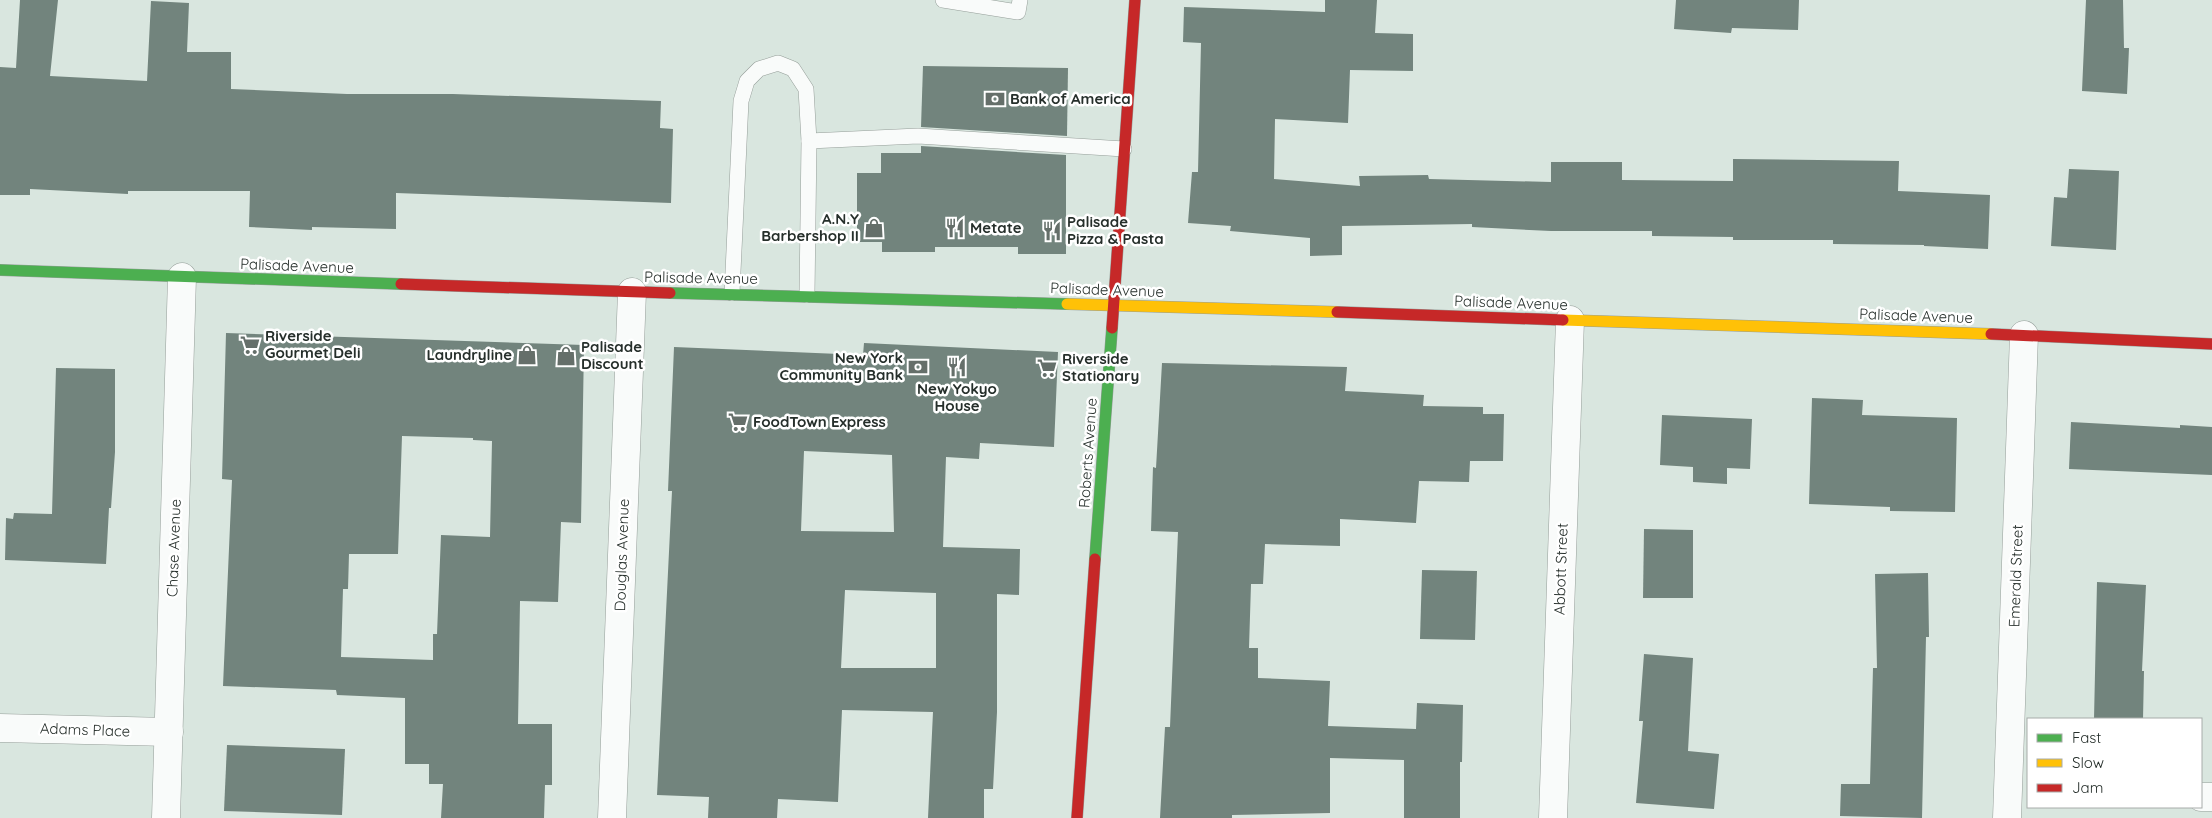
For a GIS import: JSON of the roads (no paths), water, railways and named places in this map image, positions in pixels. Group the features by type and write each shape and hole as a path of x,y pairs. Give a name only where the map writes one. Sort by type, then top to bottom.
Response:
{"street":[{"name":"Roberts Avenue","path":"1077,818 1135,0"},
{"name":"Palisade Avenue","path":"0,270 632,292 807,295 2024,335 2212,344"},
{"name":"Chase Avenue","path":"166,818 182,277"},
{"name":"Douglas Avenue","path":"612,818 632,292"},
{"name":"Abbott Street","path":"1553,818 1570,320"},
{"name":"Emerald Street","path":"2014,803 2024,335"},
{"name":"Adams Place","path":"0,728 169,732"}],"lane":[{"path":"943,0 1018,12 1020,0"},
{"path":"732,294 741,101 747,81 759,69 778,63 793,69 806,88 809,141 807,295"},
{"path":"809,141 918,136 1124,149"}],"place":[{"name":"Bank of America","path":"995,99"},
{"name":"A.N.Y Barbershop II","path":"874,228"},
{"name":"Metate","path":"955,228"},
{"name":"Palisade Pizza & Pasta","path":"1052,231"},
{"name":"Riverside Gourmet Deli","path":"250,345"},
{"name":"Laundryline","path":"527,355"},
{"name":"Palisade Discount","path":"566,356"},
{"name":"New York Community Bank","path":"918,367"},
{"name":"New Yokyo House","path":"957,367"},
{"name":"Riverside Stationary","path":"1047,368"},
{"name":"FoodTown Express","path":"738,422"}]}
